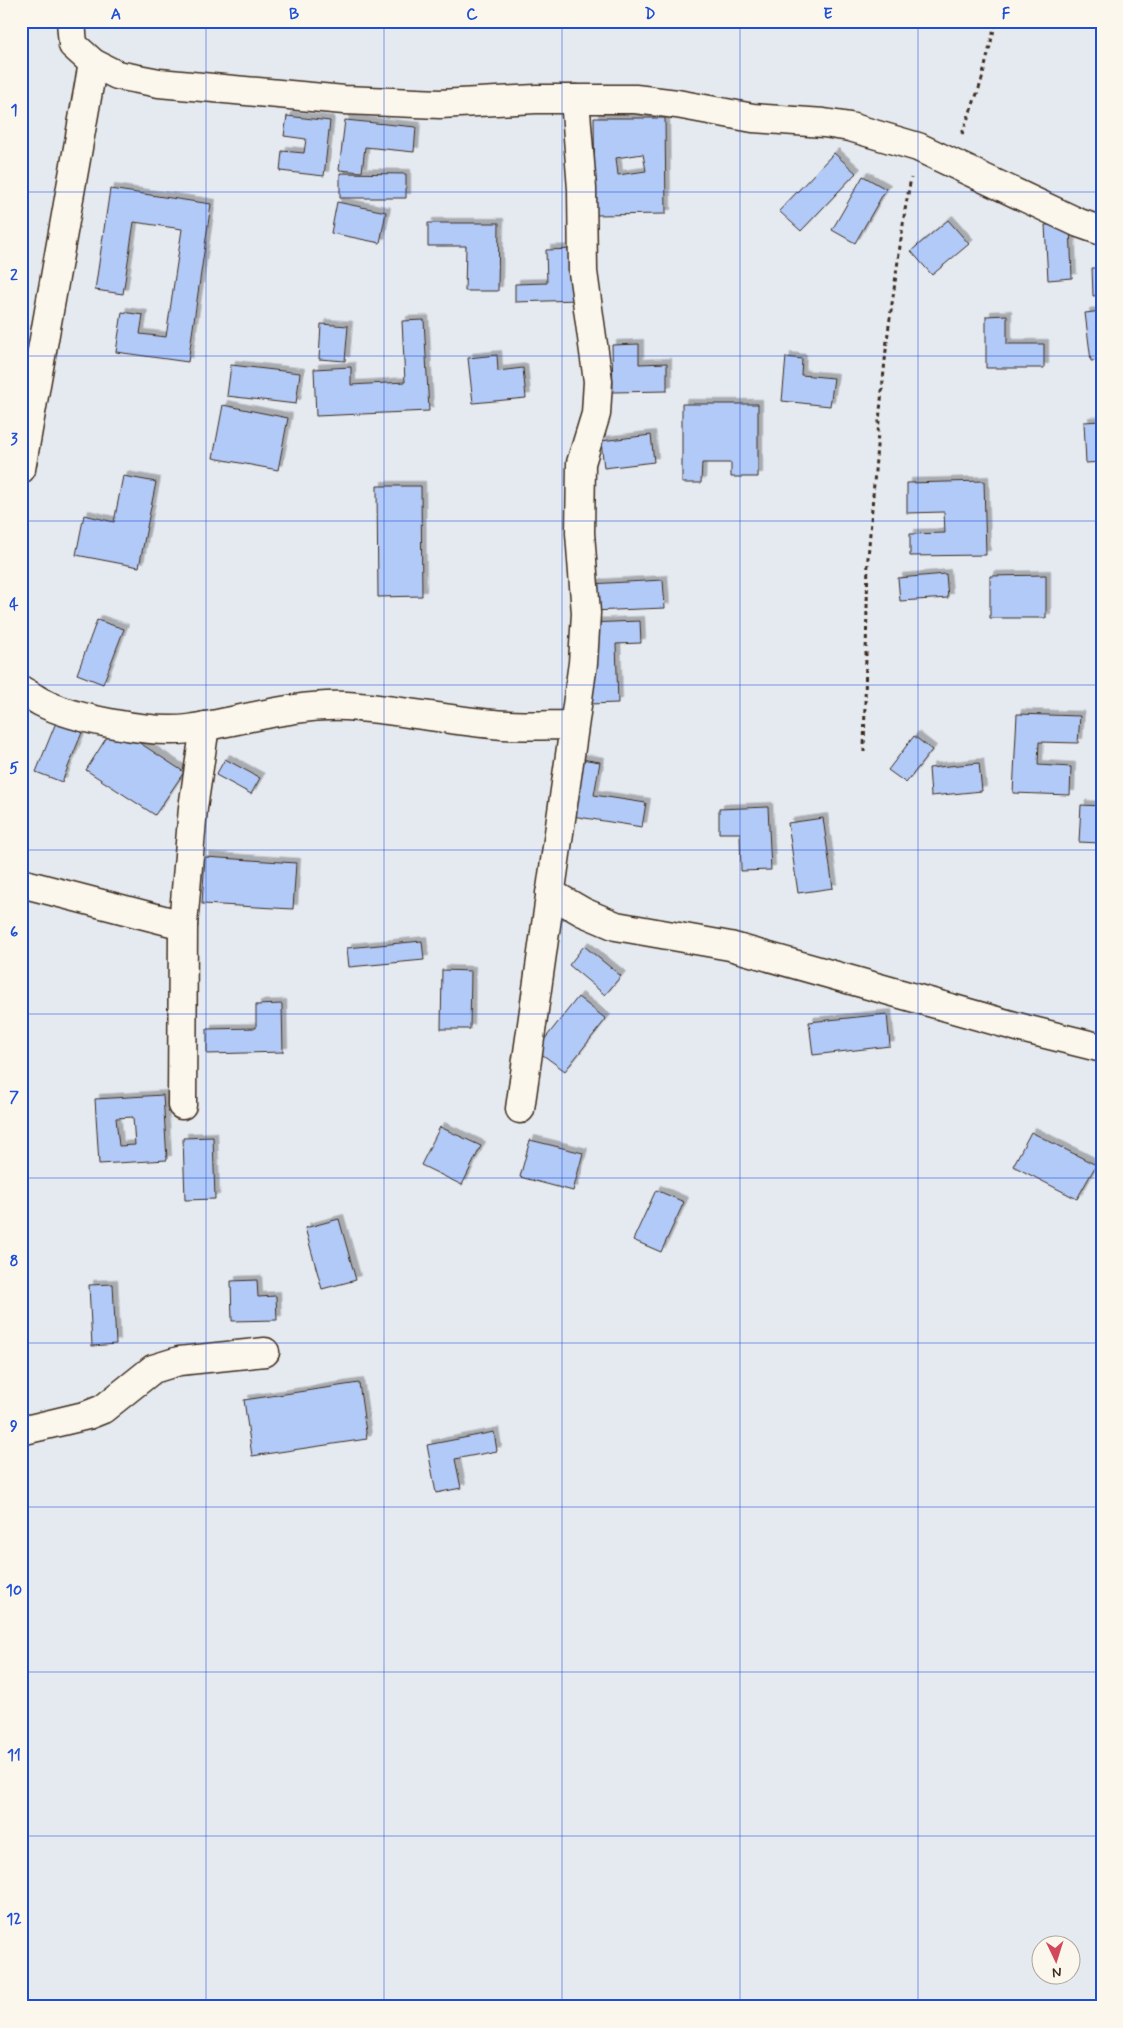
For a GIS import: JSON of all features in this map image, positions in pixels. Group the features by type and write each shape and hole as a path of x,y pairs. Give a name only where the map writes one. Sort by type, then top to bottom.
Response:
{"street":[{"path":"70,21 73,45 93,63 116,75 159,83 344,100 440,104 536,99 635,99 676,104 753,118 824,123 867,131 918,147 1079,223 1102,231"},
{"path":"21,468 93,63"},
{"path":"520,1109 583,663 586,613 580,533 581,463 593,427 598,397 594,345 583,272 582,189 575,99"},
{"path":"21,690 42,702 79,715 132,726 168,729 186,729 302,708 345,706 494,724 573,725"},
{"path":"182,1105 183,925 193,808 205,726"},
{"path":"21,883 183,925"},
{"path":"550,893 583,912 616,926 730,946 1025,1029 1102,1048"},
{"path":"21,1431 88,1415 104,1409 153,1369 179,1361 266,1352"}],"path":[{"path":"948,162 964,132 981,83 996,21"},
{"path":"864,752 868,558 879,421 887,340 904,219 918,147"}],"building":[{"path":"287,116 330,121 324,176 280,171 282,151 304,153 306,139 284,136"},
{"path":"594,118 665,118 666,214 595,215","holes":["643,154 646,171 618,175 616,158"]},
{"path":"345,120 416,127 414,152 365,147 362,172 339,170"},
{"path":"834,153 856,173 801,231 779,211"},
{"path":"340,173 406,174 406,198 340,198"},
{"path":"863,176 886,189 855,243 832,230"},
{"path":"110,189 211,204 188,362 116,352 122,312 143,315 140,334 166,337 182,229 134,222 123,294 95,290"},
{"path":"337,202 386,212 380,243 331,233"},
{"path":"948,220 969,244 932,275 911,251"},
{"path":"428,223 499,223 498,291 465,291 466,246 428,246"},
{"path":"1070,224 1072,278 1048,280 1045,225"},
{"path":"576,249 578,300 515,302 515,284 547,283 546,250"},
{"path":"1092,268 1102,268 1102,295 1093,296"},
{"path":"1102,311 1102,360 1091,361 1085,313"},
{"path":"1007,315 1007,344 1044,344 1044,368 986,368 986,316"},
{"path":"424,320 429,411 316,416 314,369 351,367 351,385 405,382 402,321"},
{"path":"321,324 348,326 345,361 319,359"},
{"path":"639,344 639,364 667,363 667,391 613,392 612,345"},
{"path":"497,355 498,371 523,368 526,398 473,403 468,358"},
{"path":"786,357 802,359 801,375 834,378 830,406 782,401"},
{"path":"231,365 300,373 296,404 227,396"},
{"path":"682,404 758,404 758,477 731,477 731,463 702,463 701,483 682,483"},
{"path":"223,405 288,418 278,470 213,458"},
{"path":"1101,421 1102,462 1086,463 1084,422"},
{"path":"651,435 654,462 604,468 601,441"},
{"path":"123,476 156,482 139,567 76,555 84,515 114,522"},
{"path":"984,481 986,555 910,556 910,534 945,533 944,512 907,513 907,483"},
{"path":"377,486 421,486 422,596 378,597"},
{"path":"946,574 948,598 900,601 898,578"},
{"path":"1046,575 1046,618 990,618 990,576"},
{"path":"663,580 665,608 591,611 590,584"},
{"path":"97,620 124,629 103,684 77,674"},
{"path":"640,621 641,643 616,644 618,703 589,704 587,623"},
{"path":"61,710 87,720 62,782 36,772"},
{"path":"1017,714 1080,716 1078,743 1039,742 1038,765 1071,767 1070,795 1013,793"},
{"path":"114,726 184,772 155,815 86,770"},
{"path":"914,736 932,750 906,783 888,770"},
{"path":"225,759 260,778 251,794 216,775"},
{"path":"581,759 600,762 594,795 646,803 642,827 572,816"},
{"path":"979,763 982,791 931,796 929,768"},
{"path":"1081,805 1102,806 1100,843 1079,842"},
{"path":"768,807 771,870 741,871 740,833 719,833 719,809"},
{"path":"823,818 833,888 798,893 788,823"},
{"path":"205,857 296,863 293,909 202,904"},
{"path":"422,941 424,960 349,967 347,948"},
{"path":"584,946 621,976 605,995 569,965"},
{"path":"442,970 471,971 470,1029 441,1029"},
{"path":"578,997 606,1019 565,1071 536,1050"},
{"path":"282,1004 283,1052 207,1054 207,1029 256,1028 256,1005"},
{"path":"887,1014 890,1046 813,1055 809,1022"},
{"path":"163,1095 167,1160 99,1164 95,1099","holes":["133,1117 135,1145 119,1146 116,1118"]},
{"path":"440,1127 481,1146 462,1185 421,1165"},
{"path":"1031,1132 1096,1165 1077,1199 1013,1166"},
{"path":"213,1137 215,1199 185,1200 183,1138"},
{"path":"530,1140 583,1153 573,1191 520,1177"},
{"path":"656,1190 684,1202 661,1252 633,1240"},
{"path":"339,1219 356,1280 322,1289 305,1228"},
{"path":"257,1280 258,1297 276,1296 277,1320 232,1321 231,1281"},
{"path":"113,1284 116,1344 92,1346 89,1285"},
{"path":"359,1383 367,1439 252,1456 244,1400"},
{"path":"494,1432 497,1451 455,1459 461,1488 436,1493 427,1445"}]}
